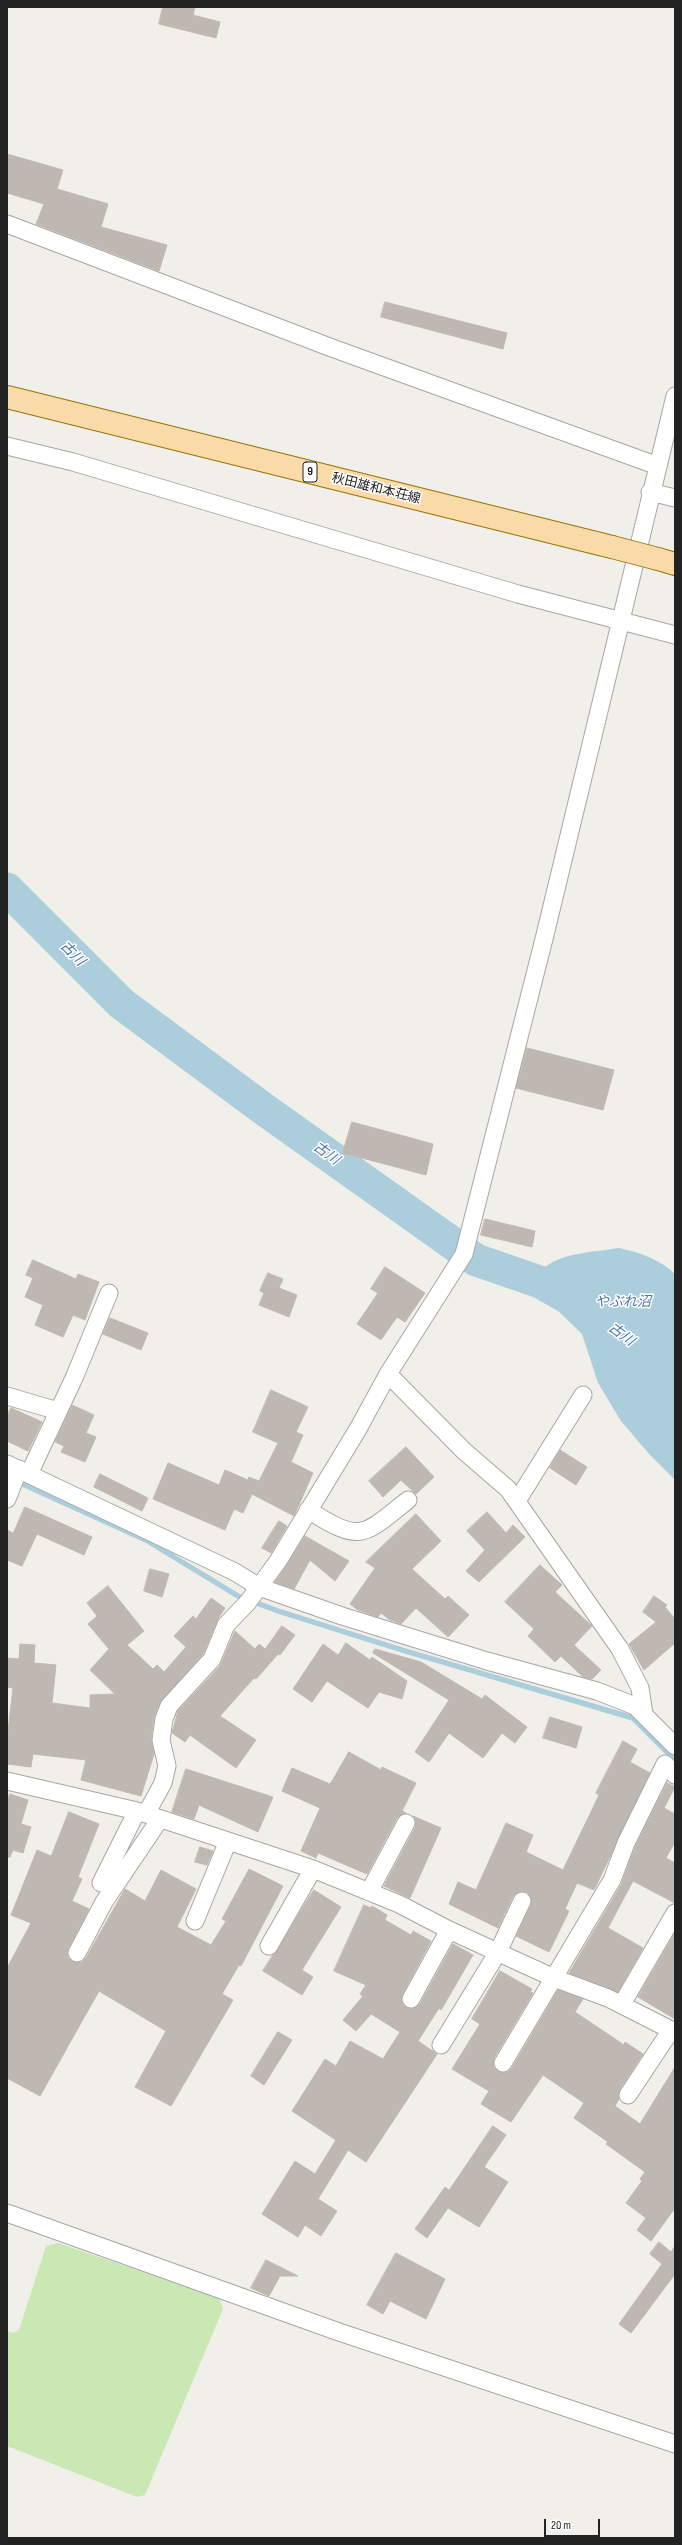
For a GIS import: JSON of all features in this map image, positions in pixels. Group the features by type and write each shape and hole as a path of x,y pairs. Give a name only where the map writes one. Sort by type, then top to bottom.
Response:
{"main road":[{"name":"秋田雄和本荘線","path":"7,397 612,547 667,562"}],"street":[{"path":"7,224 332,348 658,466"},
{"path":"78,1953 163,1783 167,1766 161,1740 164,1719 169,1706 212,1659 226,1625 254,1594 278,1561 358,1429 388,1374 464,1254 545,935 650,492 675,396"},
{"path":"7,446 73,462 518,594 675,635"},
{"path":"650,492 675,498"},
{"path":"8,1495 18,1471 58,1411 109,1293"},
{"path":"388,1374 464,1451 508,1489 620,1649 640,1688 644,1714"},
{"path":"517,1501 583,1395"},
{"path":"7,1396 58,1411"},
{"path":"18,1471 234,1572 254,1594 597,1691 635,1706 675,1746"},
{"path":"308,1510 337,1528 356,1533 372,1529 408,1500"},
{"path":"503,2063 612,1880 626,1843 665,1764 675,1775"},
{"path":"7,1781 148,1814 313,1869 399,1904 449,1930 554,1978 622,2004 673,2031 628,2095"},
{"path":"101,1883 148,1814"},
{"path":"369,1892 406,1823"},
{"path":"195,1921 228,1841"},
{"path":"269,1946 313,1869"},
{"path":"441,2045 498,1952 522,1901"},
{"path":"622,2004 675,1913"},
{"path":"411,1999 449,1930"},
{"path":"7,2213 339,2332 675,2444"}],"green space":[{"path":"58,2243 219,2298 223,2309 145,2495 137,2497 7,2446 7,2331 13,2333 19,2330 46,2246"}],"water":[{"name":"やぶれ沼","path":"619,1248 656,1260 675,1274 675,1480 650,1455 621,1421 598,1383 582,1334 552,1305 542,1290 536,1275 544,1267 563,1258"}],"building":[{"path":"163,7 195,7 193,15 220,22 216,38 159,24"},
{"path":"7,154 63,170 57,189 108,204 101,227 167,245 159,271 36,224 44,204 7,193"},
{"path":"385,302 507,333 503,349 381,317"},
{"path":"527,1048 614,1070 603,1110 516,1088"},
{"path":"352,1122 433,1144 426,1175 343,1153"},
{"path":"485,1219 535,1231 532,1247 481,1235"},
{"path":"33,1260 76,1279 78,1274 99,1282 85,1320 73,1315 63,1337 35,1325 43,1305 25,1297 33,1278 26,1275"},
{"path":"385,1267 425,1293 405,1322 397,1317 381,1340 357,1324 378,1293 371,1289"},
{"path":"268,1273 283,1279 279,1288 297,1295 289,1317 259,1305 264,1293 260,1291"},
{"path":"110,1318 148,1333 141,1350 103,1334"},
{"path":"271,1390 308,1407 296,1432 303,1435 291,1462 313,1473 294,1516 252,1494 243,1513 234,1509 225,1530 153,1499 168,1463 219,1485 225,1470 248,1480 249,1477 259,1481 278,1443 253,1432"},
{"path":"72,1405 94,1415 86,1433 96,1437 85,1462 61,1452 64,1446 55,1442"},
{"path":"11,1408 42,1422 28,1451 7,1441 7,1417"},
{"path":"406,1447 434,1477 416,1494 401,1480 383,1497 369,1481"},
{"path":"560,1450 587,1467 576,1485 550,1468"},
{"path":"100,1474 148,1498 142,1511 94,1487"},
{"path":"25,1507 92,1537 84,1555 37,1534 22,1566 7,1560 7,1530 13,1533"},
{"path":"487,1512 506,1533 513,1525 525,1537 479,1582 466,1571 485,1550 467,1531"},
{"path":"416,1514 441,1541 412,1569 445,1599 448,1596 469,1615 448,1637 416,1608 401,1624 390,1620 381,1613 378,1617 358,1610 350,1604 375,1568 366,1562"},
{"path":"279,1521 287,1526 271,1553 262,1548"},
{"path":"305,1536 349,1561 335,1581 310,1560 294,1589 275,1582"},
{"path":"540,1565 562,1585 555,1592 592,1626 574,1645 601,1670 592,1679 583,1677 561,1656 555,1662 528,1636 534,1629 505,1602"},
{"path":"150,1569 169,1574 162,1597 144,1591"},
{"path":"108,1586 144,1631 127,1645 153,1669 157,1665 164,1672 186,1647 174,1636 193,1616 196,1619 211,1598 225,1608 219,1617 203,1654 160,1702 154,1717 151,1739 154,1754 141,1796 81,1780 86,1760 33,1754 31,1767 7,1764 7,1739 13,1688 7,1687 7,1658 19,1659 20,1644 35,1645 34,1663 56,1665 52,1703 90,1708 90,1695 115,1694 90,1670 109,1649 88,1624 97,1616 87,1603"},
{"path":"654,1596 667,1605 665,1607 675,1619 675,1643 644,1670 629,1644 656,1622 643,1612"},
{"path":"282,1626 295,1635 280,1655 278,1654 256,1679 254,1678 220,1716 256,1740 236,1768 190,1735 185,1742 172,1733 178,1711 220,1666 235,1631 255,1649 259,1644 265,1649"},
{"path":"346,1643 370,1660 372,1657 407,1681 402,1699 379,1692 368,1708 327,1681 312,1702 293,1689 323,1644 338,1655"},
{"path":"375,1649 421,1662 482,1699 485,1695 527,1727 515,1743 502,1733 483,1758 449,1733 429,1762 415,1752 449,1700 373,1653"},
{"path":"550,1717 582,1727 576,1748 543,1738"},
{"path":"623,1741 637,1749 630,1762 650,1773 594,1890 577,1883 565,1909 569,1911 549,1952 516,1936 531,1905 530,1896 527,1892 521,1891 513,1896 498,1928 449,1904 458,1882 476,1890 506,1823 533,1835 526,1852 563,1870 599,1795 596,1793"},
{"path":"349,1752 381,1770 382,1767 416,1783 402,1811 406,1813 397,1818 367,1874 318,1853 316,1858 301,1851 320,1808 282,1791 292,1768 330,1784"},
{"path":"186,1769 273,1797 258,1832 199,1805 194,1819 172,1812"},
{"path":"667,1783 675,1787 664,1808 675,1814 675,1842 666,1858 675,1863 675,1903 633,1881 608,1928 643,1948 618,1992 569,1973 621,1885 635,1847"},
{"path":"10,1794 28,1800 21,1824 31,1827 23,1853 13,1850 10,1857 7,1857 7,1803"},
{"path":"69,1812 99,1824 78,1877 82,1879 72,1901 89,1909 68,1949 68,1958 73,1962 82,1962 86,1958 125,1889 145,1901 161,1870 196,1889 177,1927 211,1945 226,1921 222,1919 249,1869 283,1886 241,1966 239,1965 222,1994 233,2000 171,2106 135,2087 166,2031 99,1991 40,2096 7,2078 7,1968 31,1923 11,1915 37,1850 51,1856"},
{"path":"413,1816 441,1828 410,1898 384,1886 415,1828 416,1822"},
{"path":"200,1847 213,1851 207,1865 195,1862"},
{"path":"314,1890 341,1907 302,1970 313,1977 302,1995 263,1971"},
{"path":"364,1905 371,1908 372,1906 387,1915 385,1920 411,1935 413,1931 431,1941 402,1995 402,2004 407,2008 412,2009 420,2004 453,1944 473,1955 441,2010 439,2008 418,2041 437,2054 366,2162 348,2150 318,2199 337,2211 321,2236 305,2225 298,2237 262,2214 295,2161 315,2174 336,2140 292,2111 325,2059 336,2066 350,2041 383,2059 400,2032 371,2014 356,2031 343,2020 363,1996 360,1994 366,1985 334,1971"},
{"path":"675,1933 675,2019 638,1997"},
{"path":"500,1971 532,1989 530,1992 533,1993 494,2058 494,2068 498,2072 508,2072 512,2068 558,1990 583,1999 575,2012 624,2045 625,2042 643,2054 620,2089 619,2099 615,2106 640,2124 675,2067 675,2208 651,2241 637,2230 646,2218 626,2203 642,2181 640,2179 645,2172 606,2144 608,2142 574,2118 584,2103 543,2075 511,2122 481,2104 489,2091 452,2069 480,2024 472,2019"},
{"path":"278,2032 292,2040 264,2085 251,2076"},
{"path":"493,2126 506,2135 484,2167 508,2182 479,2227 448,2208 427,2238 415,2229 445,2187 449,2190"},
{"path":"659,2242 671,2252 675,2246 675,2274 631,2333 619,2324 662,2264 650,2254"},
{"path":"396,2253 445,2279 426,2319 390,2301 383,2314 367,2305"},
{"path":"266,2260 298,2276 280,2276 269,2296 251,2288"}],"waterway":[{"name":"古川","path":"7,889 122,1004 265,1110 476,1260 540,1282 577,1303"},
{"path":"16,1481 146,1540 238,1596 278,1611 402,1650 633,1718 675,1760"}]}
